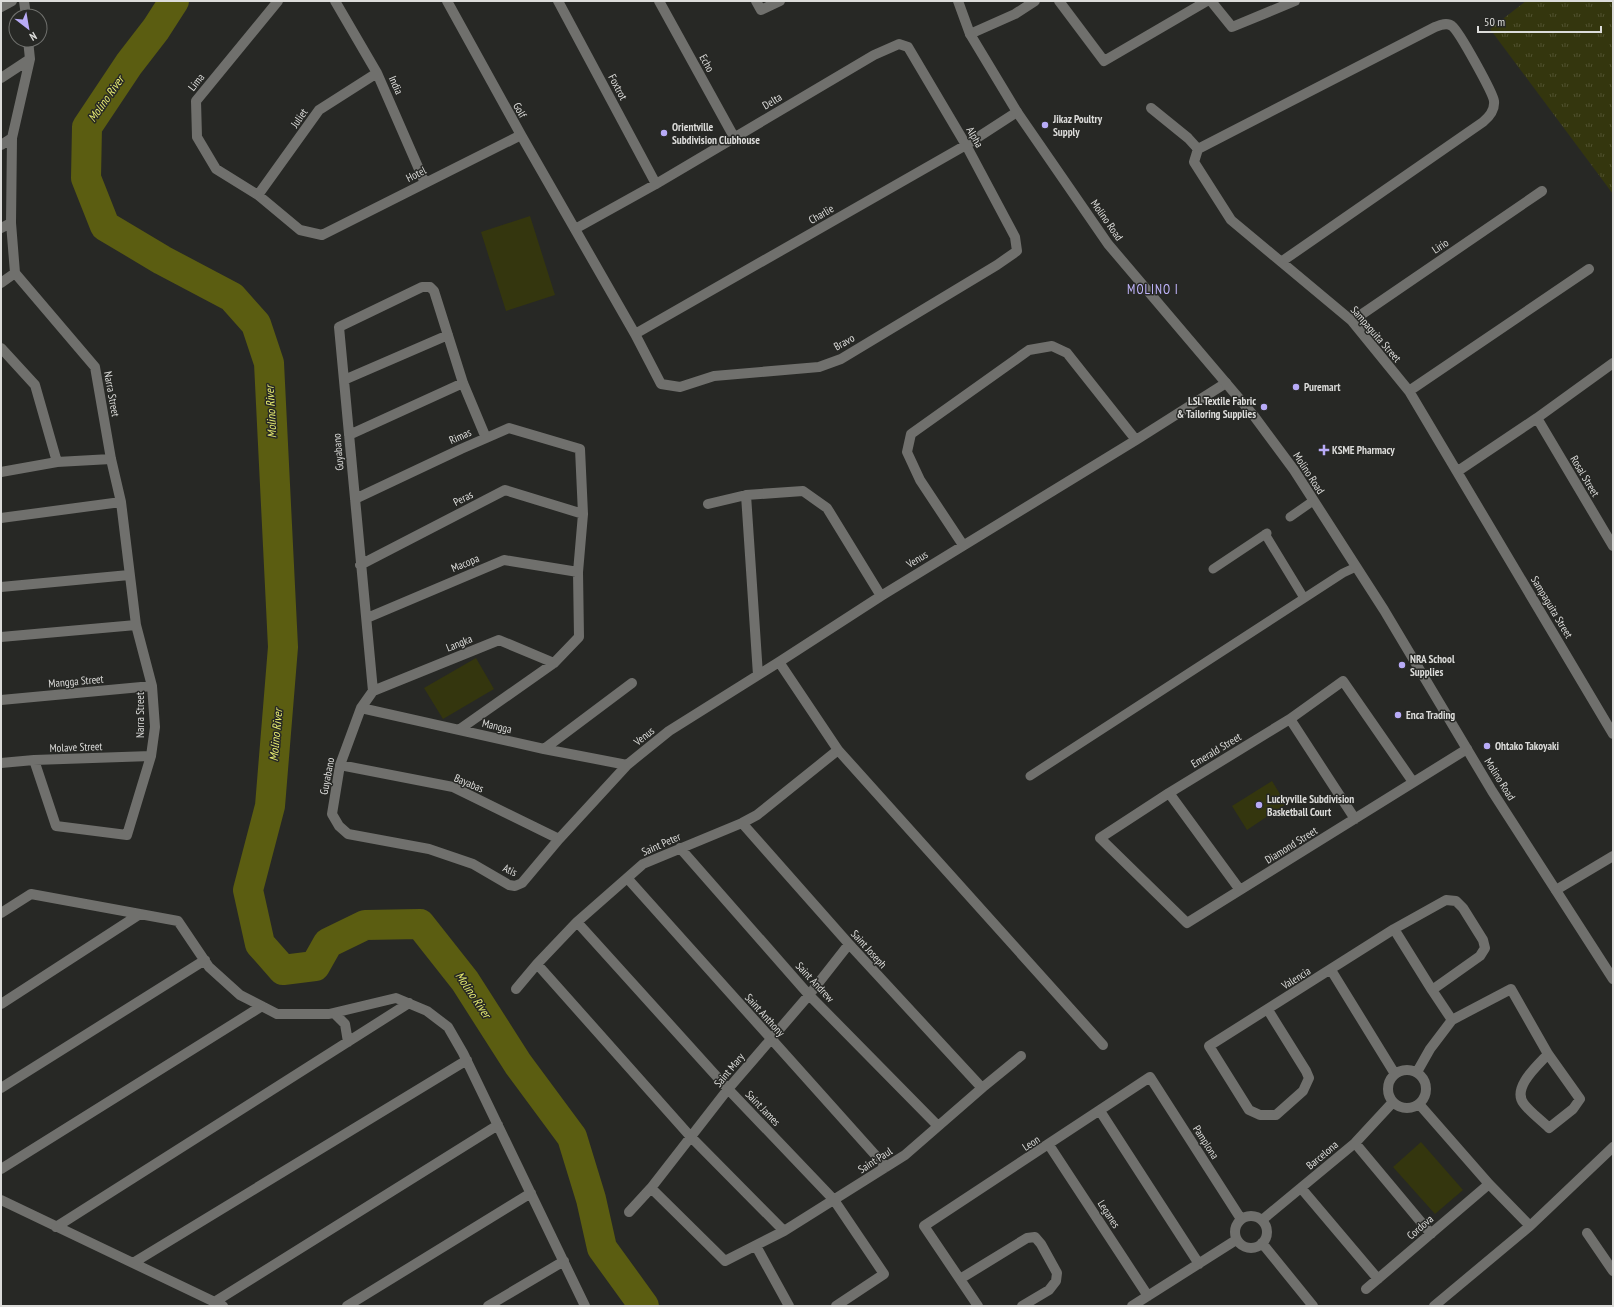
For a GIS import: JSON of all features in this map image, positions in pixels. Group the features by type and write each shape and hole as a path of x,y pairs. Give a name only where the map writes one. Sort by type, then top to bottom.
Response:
{"street":[{"path":"1,7 12,1"},
{"name":"Lima","path":"278,1 196,101 196,137 216,169 258,196 300,230 322,236"},
{"name":"India","path":"335,1 377,73 425,183"},
{"name":"Golf","path":"448,1 521,136 635,334 661,384"},
{"name":"Foxtrot","path":"558,1 656,184"},
{"name":"Echo","path":"659,1 734,137"},
{"path":"756,1 761,10 780,1"},
{"name":"Molino Road","path":"958,1 970,34 1017,112 1108,244 1254,416 1294,470 1384,610 1468,749 1613,979"},
{"path":"970,34 1015,14 1035,1"},
{"path":"1059,1 1104,61 1207,1"},
{"path":"1212,1 1232,27 1295,1"},
{"path":"1151,108 1183,134 1198,149 1435,27 1446,24 1452,25 1466,46 1494,102 1491,114 1483,122 1281,262"},
{"name":"Delta","path":"575,229 656,184 874,55 899,44"},
{"name":"Alpha","path":"899,44 908,47 966,145 1015,237 1017,251"},
{"path":"1,283 14,273 11,223 12,138 30,59 29,48"},
{"path":"1,78 30,59"},
{"name":"Juliet","path":"258,196 319,110 377,73"},
{"name":"Charlie","path":"635,334 966,145 1017,112"},
{"name":"Hotel","path":"322,236 521,136"},
{"path":"1,145 12,138"},
{"name":"Sampaguita Street","path":"1198,149 1194,162 1231,220 1352,322 1409,391 1458,471 1613,734"},
{"name":"Lirio","path":"1352,322 1542,191"},
{"path":"1,228 11,223"},
{"name":"Bravo","path":"661,384 680,387 714,376 819,367 841,359 998,265 1017,251"},
{"path":"1409,391 1589,269"},
{"name":"Narra Street","path":"14,273 95,366 111,459 121,502 136,625 152,686 155,727 151,756 127,835 56,826 34,760"},
{"name":"Guyabano","path":"339,826 332,814 340,765 361,708 373,691 367,618 360,565 339,326 422,287 430,287 434,291 463,383 486,438"},
{"path":"344,380 448,335"},
{"path":"963,545 920,480 906,452 911,434 1029,350 1052,346 1067,353 1136,440"},
{"path":"1,348 35,385 57,462"},
{"path":"1458,471 1537,418 1613,364"},
{"path":"349,435 463,383"},
{"name":"Venus","path":"627,765 669,731 880,596 1136,440 1226,383"},
{"name":"Rosal Street","path":"1537,418 1613,546"},
{"name":"Rimas","path":"355,499 509,428 580,449 583,514"},
{"path":"1,472 57,462 111,459"},
{"name":"Peras","path":"360,565 505,490 583,514"},
{"path":"708,504 746,495 803,491 827,508 880,596"},
{"path":"746,495 758,675"},
{"path":"1,518 121,502"},
{"path":"460,729 554,663 579,637 578,572 583,514"},
{"name":"Macopa","path":"367,618 504,560 578,572"},
{"path":"1,587 129,575"},
{"path":"1,638 136,625"},
{"name":"Langka","path":"373,691 499,640 554,663"},
{"path":"779,662 838,750 1103,1044"},
{"name":"Emerald Street","path":"1187,923 1100,838 1168,793 1290,719 1343,681 1413,782"},
{"path":"544,749 632,683"},
{"name":"Mangga Street","path":"1,700 152,686"},
{"name":"Mangga","path":"361,708 544,749 627,765"},
{"path":"1290,719 1355,819"},
{"name":"Diamond Street","path":"1187,923 1468,749"},
{"name":"Saint Peter","path":"516,989 537,964 577,922 644,864 757,815 838,750"},
{"name":"Molave Street","path":"1,763 34,760 151,756"},
{"name":"Bayabas","path":"340,765 453,787 559,839"},
{"name":"Atis","path":"339,826 348,834 429,849 473,864 509,885 515,886 522,883 559,839 627,765"},
{"path":"1168,793 1240,890"},
{"name":"Saint Joseph","path":"742,822 849,944 982,1088"},
{"name":"Saint Andrew","path":"680,848 809,995 938,1126"},
{"path":"1556,890 1613,856"},
{"name":"Saint Anthony","path":"628,879 886,1167"},
{"path":"1,913 32,894 178,921 209,967 240,995 277,1014 334,1013 396,998 427,1010 448,1027 467,1060 585,1306"},
{"name":"Valencia","path":"1268,1010 1309,1078 1303,1091 1276,1115 1260,1114 1249,1110 1209,1046 1394,929 1446,900 1456,901 1463,908 1483,940 1485,948 1480,956 1432,990"},
{"path":"1,1004 140,914"},
{"name":"Saint James","path":"577,922 728,1089 834,1200 884,1274 836,1306"},
{"path":"1394,929 1452,1020"},
{"name":"Saint Mary","path":"629,1212 651,1188 728,1089 809,995 849,944"},
{"path":"1,1088 205,960"},
{"path":"537,964 690,1136 784,1231"},
{"path":"1331,970 1395,1074"},
{"path":"1417,1072 1430,1049 1452,1020 1511,989 1548,1054 1580,1098 1573,1109 1549,1128 1523,1103 1521,1090 1527,1077 1548,1054"},
{"path":"56,1227 409,1004"},
{"path":"1,1169 262,1006"},
{"path":"334,1013 346,1024 348,1042"},
{"name":"Saint Paul","path":"651,1188 725,1261 784,1231 905,1155 982,1088 1022,1056"},
{"path":"133,1262 467,1060"},
{"path":"1406,1069 1417,1072 1424,1080 1426,1085 1425,1095 1419,1104 1414,1107 1402,1108 1393,1102 1387,1091 1390,1078 1406,1069"},
{"name":"Leon","path":"960,1279 924,1226 1150,1077"},
{"name":"Pamplona","path":"1150,1077 1241,1220"},
{"name":"Barcelona","path":"1262,1220 1355,1143 1393,1102"},
{"path":"1419,1104 1489,1184 1530,1226"},
{"path":"1100,1111 1199,1264"},
{"path":"1,1200 219,1304 498,1125"},
{"path":"1355,1143 1431,1234"},
{"name":"Leganes","path":"1049,1145 1148,1296"},
{"path":"1434,1306 1530,1226 1613,1146"},
{"name":"Cordova","path":"1366,1289 1489,1184"},
{"path":"1301,1188 1378,1279"},
{"path":"347,1306 531,1193"},
{"path":"1251,1216 1262,1220 1266,1229 1265,1239 1262,1243 1258,1246 1249,1248 1240,1244 1236,1240 1235,1227 1241,1220 1251,1216"},
{"path":"1587,1233 1613,1271"},
{"path":"978,1306 960,1279 1027,1238 1035,1237 1041,1244 1057,1273 1056,1281 1049,1290 1022,1306"},
{"path":"1132,1306 1236,1240"},
{"path":"1262,1243 1313,1306"},
{"path":"756,1246 789,1306"},
{"path":"488,1306 564,1261"}],"lane":[{"path":"1290,517 1313,501"},
{"path":"1213,569 1266,533 1304,598"},
{"path":"1030,776 1304,598 1343,573 1356,567"}],"green space":[{"path":"1526,1 1613,1 1613,194 1490,29"},
{"path":"530,216 555,295 506,311 481,232"},
{"path":"476,658 494,689 443,719 424,688"},
{"name":"Luckyville Subdivision Basketball Court","path":"1272,781 1286,804 1247,830 1232,806"},
{"path":"1421,1142 1463,1190 1435,1214 1393,1167"}],"waterway":[{"name":"Molino River","path":"174,1 156,29 129,64 87,127 86,178 105,226 162,260 232,297 256,324 269,363 283,647 270,806 248,890 260,944 283,970 315,966 328,943 365,925 420,924 465,981 518,1064 572,1137 591,1199 602,1248 644,1306"}],"place":[{"name":"Jikaz Poultry Supply","path":"1045,125"},
{"name":"Orientville Subdivision Clubhouse","path":"664,133"},
{"name":"Puremart","path":"1296,387"},
{"name":"LSL Textile Fabric & Tailoring Supplies","path":"1264,407"},
{"name":"KSME Pharmacy","path":"1324,450"},
{"name":"NRA School Supplies","path":"1402,665"},
{"name":"Enca Trading","path":"1398,715"},
{"name":"Ohtako Takoyaki","path":"1487,746"},
{"name":"Luckyville Subdivision Basketball Court","path":"1259,805"}],"district":[{"name":"MOLINO I","path":"1153,289"}]}
